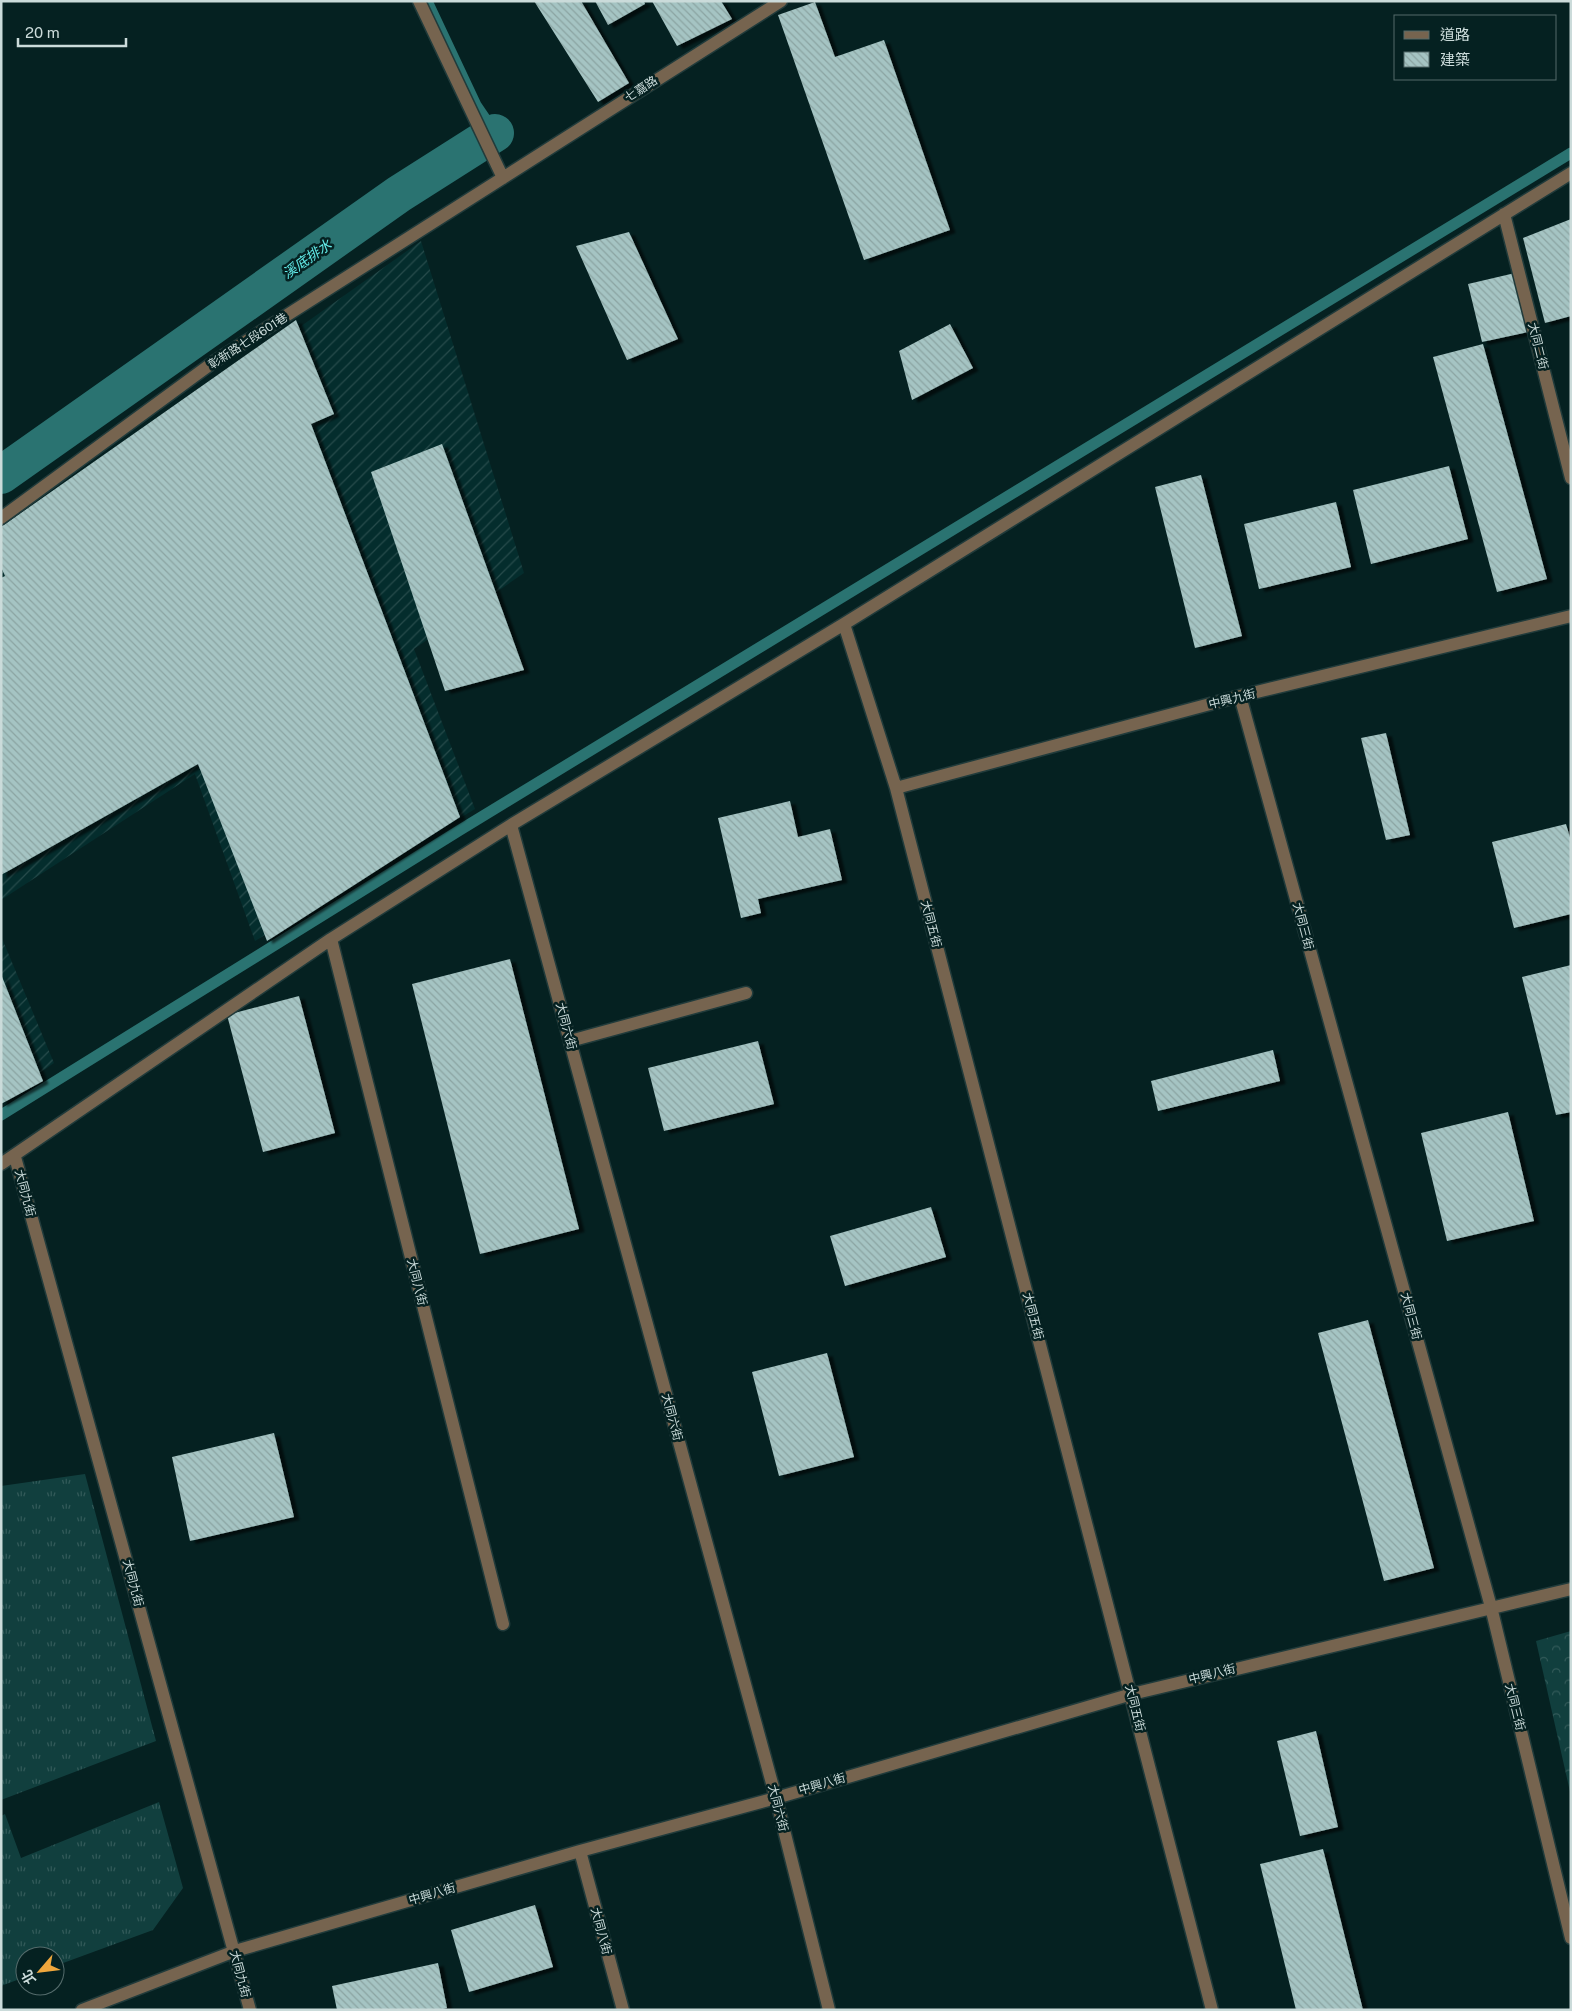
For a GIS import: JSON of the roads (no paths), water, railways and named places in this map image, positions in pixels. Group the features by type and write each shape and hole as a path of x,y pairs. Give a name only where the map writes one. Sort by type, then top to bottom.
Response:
{"street":[{"path":"418,1 503,178"},
{"name":"七嘉路","path":"503,178 781,1"},
{"path":"1,1164 15,1157 331,939 511,825 844,624 1571,173"},
{"name":"彰新路七段601巷","path":"1,518 215,361 503,178"},
{"name":"大同二街","path":"1504,214 1571,478"},
{"name":"中興九街","path":"896,788 1240,696 1571,616"},
{"name":"大同五街","path":"844,624 896,788 1132,1694 1212,2010"},
{"name":"大同三街","path":"1240,696 1491,1607 1571,1938"},
{"name":"大同六街","path":"511,825 776,1798 829,2010"},
{"name":"大同八街","path":"331,939 503,1624"},
{"path":"570,1041 746,993"},
{"name":"大同九街","path":"15,1157 250,2010"},
{"name":"中興八街","path":"82,2010 234,1951 580,1851 776,1798 1132,1694 1571,1589"},
{"name":"大同八街","path":"580,1851 623,2010"}],"waterway":[{"name":"溪底排水","path":"427,1 476,105 495,133"},
{"name":"溪底排水","path":"1,475 399,194 495,133"},
{"path":"1,1115 460,830 1571,153"}]}
